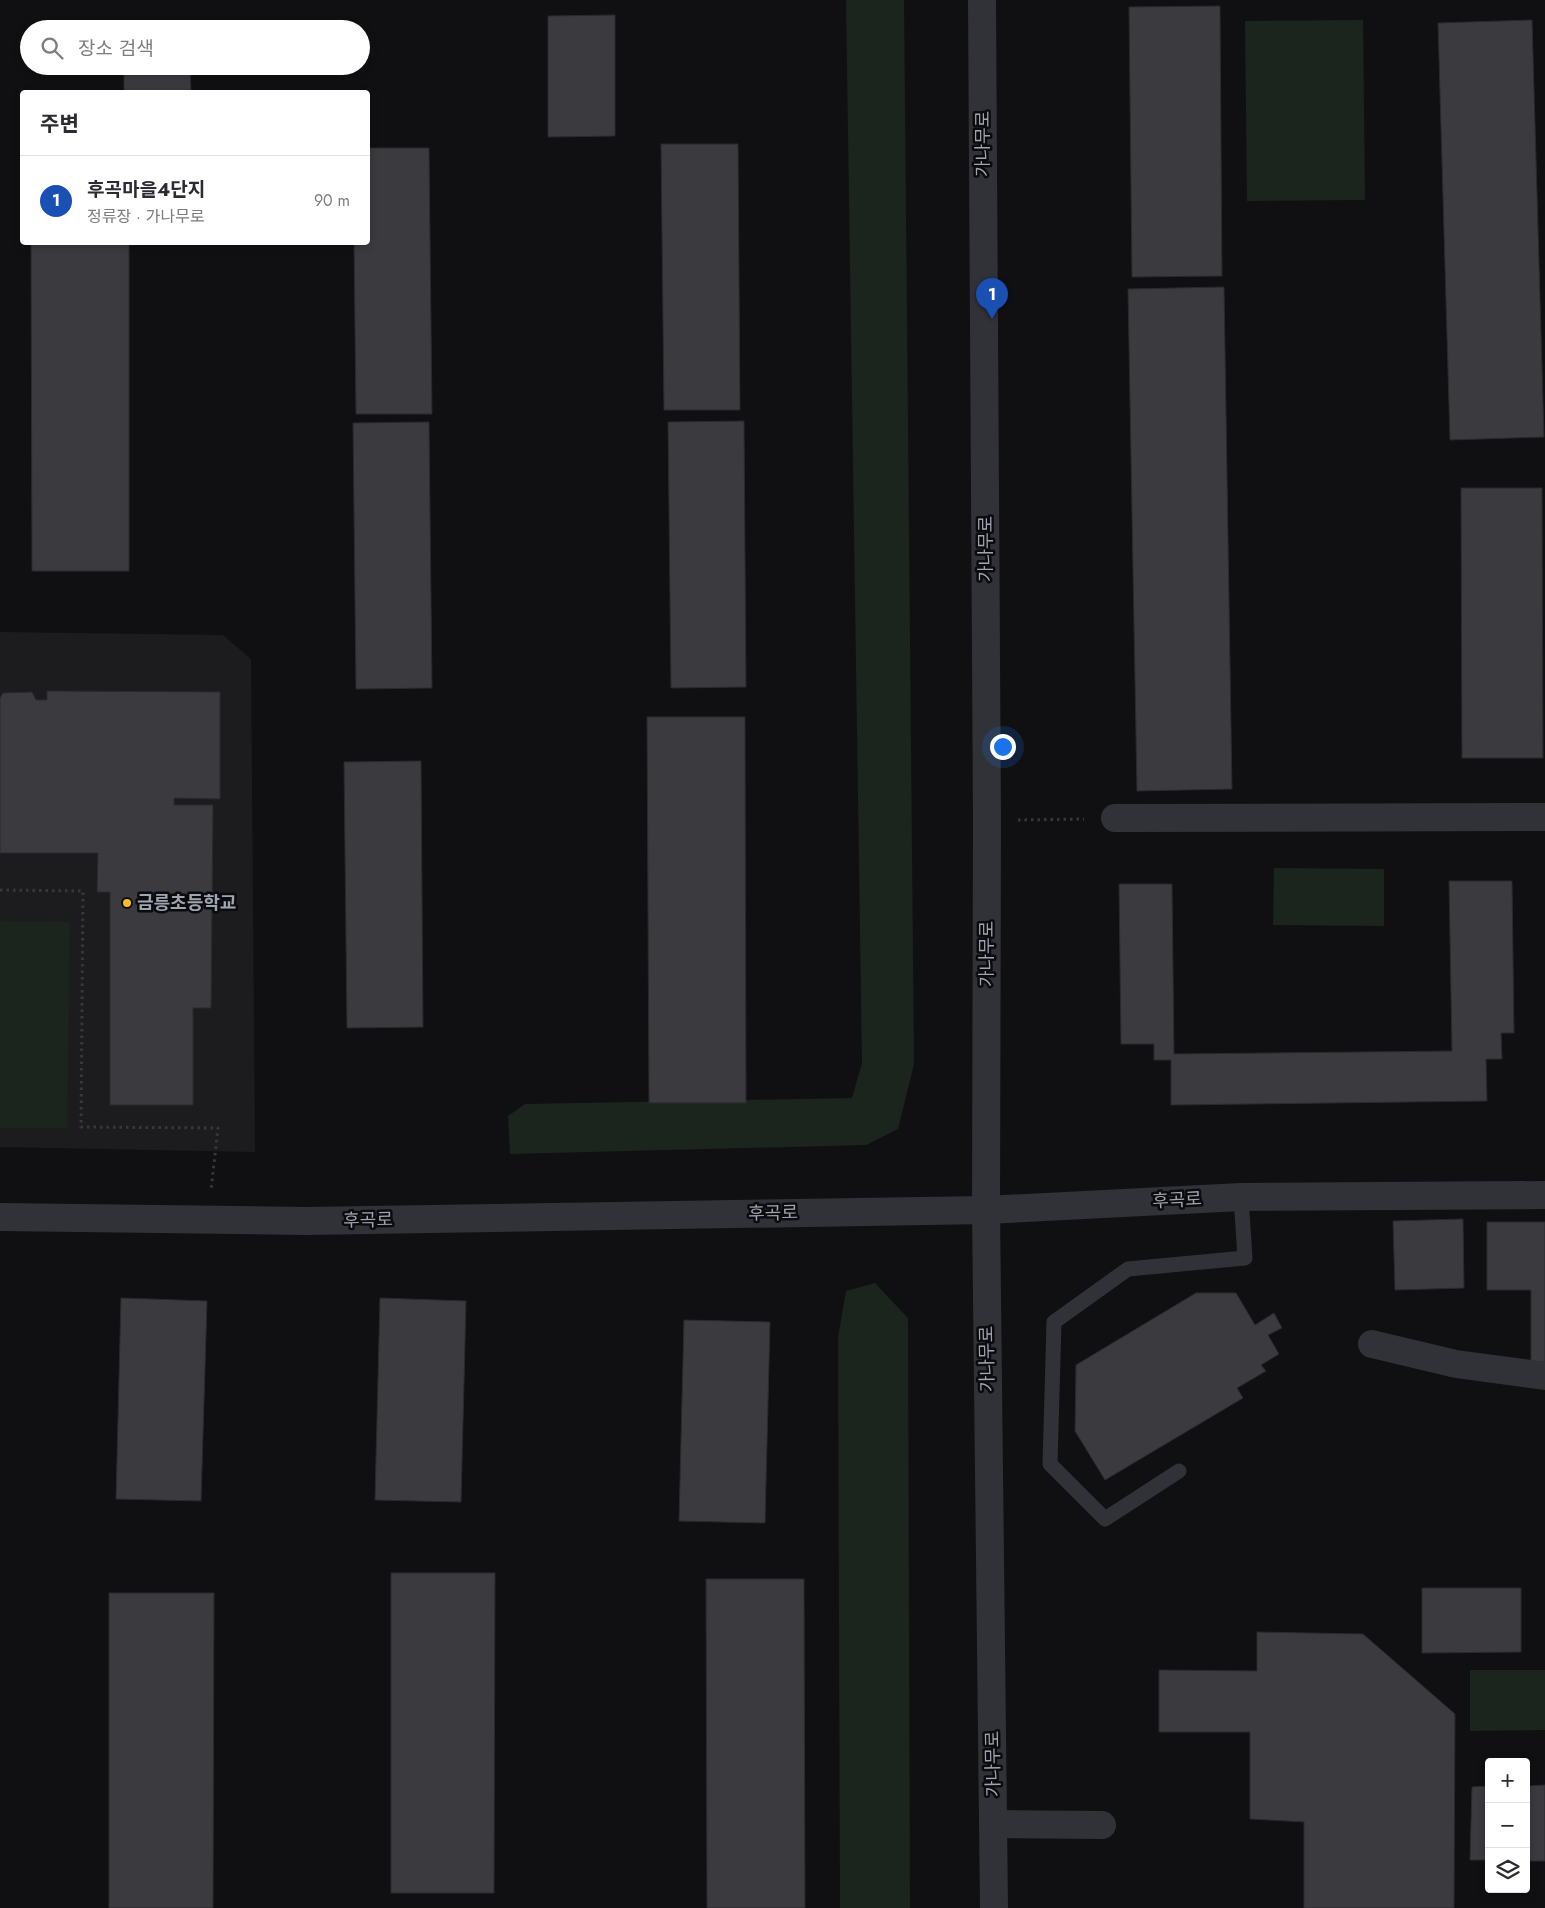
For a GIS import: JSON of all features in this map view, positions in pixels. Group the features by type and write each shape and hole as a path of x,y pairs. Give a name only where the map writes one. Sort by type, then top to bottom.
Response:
{"street":[{"name":"가나무로","path":"982,0 987,821 986,1210 994,1908"},
{"path":"1114,818 1545,817"},
{"name":"후곡로","path":"0,1217 208,1221 326,1220 986,1210 1241,1197 1545,1195"},
{"path":"1372,1344 1456,1364 1545,1376"},
{"path":"993,1824 1102,1825"}],"lane":[{"path":"1179,1472 1105,1519 1050,1464 1054,1322 1128,1269 1245,1258 1241,1197"}],"path":[{"path":"987,821 1114,818"},
{"path":"0,890 83,891 81,1127 218,1128 208,1221"}],"shaded area":[{"path":"846,0 904,0 914,1064 898,1129 866,1145 510,1154 508,1116 525,1104 852,1098 862,1063"},
{"path":"1363,20 1365,200 1247,201 1245,21"},
{"name":"금릉초등학교","path":"0,632 223,635 251,659 255,1152 0,1147"},
{"path":"1274,868 1384,869 1384,926 1273,925"},
{"path":"0,921 70,922 67,1128 0,1128"},
{"path":"875,1283 908,1318 910,1908 840,1908 838,1337 846,1291"},
{"path":"1470,1670 1545,1670 1545,1730 1470,1731"}],"building":[{"path":"1220,6 1222,276 1132,277 1129,7"},
{"path":"615,15 615,136 548,137 548,16"},
{"path":"1532,20 1544,437 1450,440 1438,23"},
{"path":"124,75 190,75 191,90 124,90"},
{"path":"661,144 738,144 740,410 664,410"},
{"path":"370,148 429,148 432,414 356,414 354,245 370,245"},
{"path":"31,245 129,245 129,571 32,571"},
{"path":"1224,287 1232,789 1137,791 1128,289"},
{"path":"744,421 746,687 671,688 668,422"},
{"path":"429,422 432,688 356,689 353,423"},
{"path":"1461,488 1542,488 1543,758 1462,758"},
{"path":"47,691 220,692 220,799 174,798 174,805 213,805 211,1008 193,1008 193,1105 110,1105 110,892 97,892 98,853 0,853 0,698 3,693 32,692 36,700 47,700"},
{"path":"647,717 745,717 746,1103 649,1103"},
{"path":"421,761 423,1027 347,1028 344,762"},
{"path":"1449,881 1512,881 1514,1033 1501,1033 1502,1059 1486,1059 1487,1101 1171,1105 1171,1060 1154,1060 1154,1044 1121,1044 1119,884 1172,884 1174,1054 1452,1051"},
{"path":"1463,1219 1464,1288 1395,1290 1393,1221"},
{"path":"1487,1222 1545,1222 1545,1362 1531,1362 1531,1290 1487,1290"},
{"path":"1196,1293 1236,1293 1255,1325 1274,1313 1282,1328 1268,1335 1279,1354 1261,1365 1266,1371 1237,1388 1243,1398 1105,1480 1075,1431 1076,1365"},
{"path":"121,1298 207,1301 201,1501 116,1499"},
{"path":"380,1298 466,1301 461,1502 375,1500"},
{"path":"684,1320 770,1322 765,1523 679,1521"},
{"path":"391,1573 495,1573 494,1893 391,1893"},
{"path":"706,1579 804,1579 805,1908 707,1908"},
{"path":"1422,1588 1521,1588 1521,1652 1422,1653"},
{"path":"109,1593 214,1593 213,1908 109,1908"},
{"path":"1257,1632 1363,1634 1455,1714 1454,1908 1304,1908 1304,1822 1250,1819 1250,1732 1159,1732 1159,1670 1257,1671"},
{"path":"1545,1785 1545,1861 1530,1861 1530,1786"},
{"path":"1485,1786 1485,1860 1470,1860 1472,1787"}],"place":[{"name":"후곡마을4단지","path":"992,319"},
{"name":"금릉초등학교","path":"127,903"}]}
